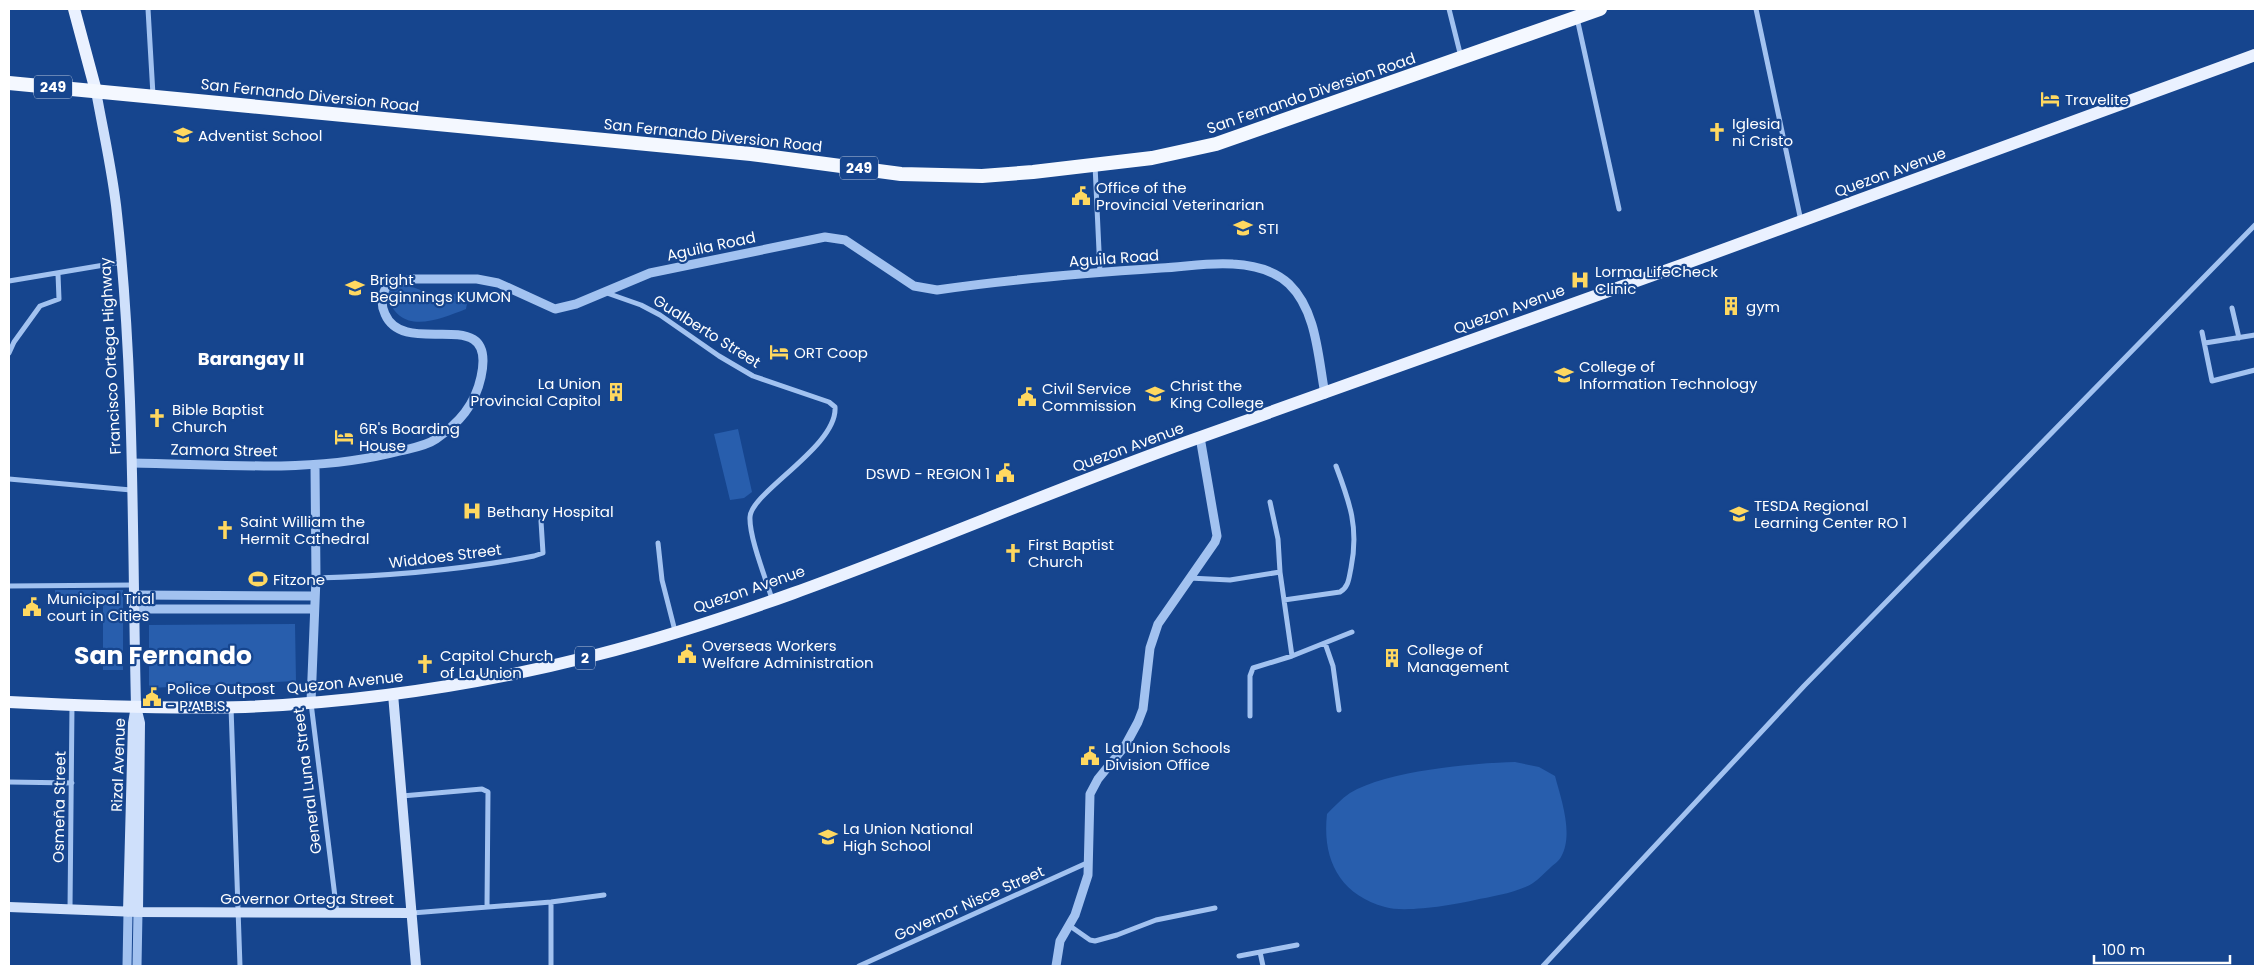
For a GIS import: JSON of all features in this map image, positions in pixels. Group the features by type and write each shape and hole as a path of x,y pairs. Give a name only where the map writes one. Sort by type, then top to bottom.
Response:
{"highway":[{"name":"San Fernando Diversion Road","path":"9,82 744,154 901,174 982,176 1152,158 1216,144 1600,9"}],"main road":[{"name":"Francisco Ortega Highway","path":"74,9 96,90 117,211 122,262 132,463 136,706"},
{"name":"Quezon Avenue","path":"9,702 72,706 231,707 311,702 393,694 486,680 594,656 772,599 1200,437 1325,394 1802,222 2255,55"},
{"path":"393,694 416,966"},
{"name":"Rizal Avenue","path":"133,912 140,723 136,706"},
{"name":"Governor Ortega Street","path":"9,907 133,912 412,913"}],"street":[{"path":"148,9 153,96"},
{"path":"1450,9 1461,58"},
{"path":"1756,9 1802,222"},
{"path":"1577,17 1619,209"},
{"path":"1095,164 1100,272"},
{"path":"1542,966 1804,686 2255,225"},
{"name":"Aguila Road","path":"315,465 351,462 430,443 449,430 468,412 478,394 484,355 477,342 454,333 414,334 394,328 388,320 382,302 387,285 411,278 477,279 498,283 555,309 650,273 825,237 845,240 901,279 924,289 937,290 1100,272 1232,264 1261,268 1280,276 1298,294 1308,313 1325,394"},
{"path":"9,281 122,262"},
{"path":"9,353 14,342 40,306 59,299 58,274"},
{"name":"Gualberto Street","path":"604,292 641,305 660,315 719,356 753,376 829,402 835,407 835,415 831,425 799,464 754,505 750,516 751,529 772,599"},
{"path":"2232,308 2239,338"},
{"path":"2202,332 2212,381 2255,370"},
{"path":"2204,343 2255,335"},
{"path":"2202,374 2210,373"},
{"path":"1056,966 1060,941 1070,926 1084,893 1089,862 1090,794 1098,779 1125,746 1138,722 1143,709 1150,648 1158,624 1217,536 1200,437"},
{"name":"Zamora Street","path":"132,463 315,465"},
{"name":"General Luna Street","path":"315,465 316,578 313,609 311,702 337,913"},
{"path":"1284,600 1340,592 1347,585 1355,548 1353,515 1336,466"},
{"path":"9,479 132,490"},
{"path":"1270,502 1278,539 1280,572 1292,656"},
{"name":"Widdoes Street","path":"316,578 388,576 459,569 534,556 543,553 541,521"},
{"path":"658,543 662,580 675,631"},
{"path":"1189,578 1230,580 1280,572"},
{"path":"9,586 314,596"},
{"path":"134,609 313,609"},
{"path":"1250,716 1251,669 1292,656 1352,632"},
{"path":"1325,643 1333,666 1339,710"},
{"name":"Osmeña Street","path":"70,910 72,706"},
{"path":"231,707 240,966"},
{"path":"9,782 72,784"},
{"path":"402,796 482,789 488,792 487,907"},
{"name":"Governor Nisce Street","path":"859,966 1089,862"},
{"name":"Governor Ortega Street","path":"412,913 551,902 604,895"},
{"path":"551,902 551,966"},
{"path":"1070,926 1095,941 1156,920 1216,908"},
{"name":"Rizal Avenue","path":"127,966 133,912"},
{"name":"Rizal Avenue","path":"133,912 137,966"},
{"path":"1239,956 1297,945"},
{"path":"1260,952 1263,966"}],"shaded area":[{"path":"402,283 431,294 448,295 466,292 468,298 466,309 432,320 409,321 400,316 392,307 387,294 390,288"},
{"path":"738,429 752,492 744,498 730,500 714,434"},
{"path":"55,590 123,590 123,670 103,670 103,604 55,604"},
{"path":"295,624 296,681 149,688 149,625"},
{"path":"1515,762 1539,767 1555,776 1565,816 1566,838 1565,848 1561,857 1533,883 1505,894 1454,904 1429,908 1394,909 1369,901 1356,893 1345,884 1337,873 1327,846 1327,814 1350,793 1366,785 1407,774 1453,766"}],"place":[{"name":"Travelite","path":"2050,99"},
{"name":"Iglesia ni Cristo","path":"1717,132"},
{"name":"Adventist School","path":"183,135"},
{"name":"Office of the Provincial Veterinarian","path":"1081,196"},
{"name":"STI","path":"1243,228"},
{"name":"Lorma LifeCheck Clinic","path":"1580,280"},
{"name":"Bright Beginnings KUMON","path":"355,288"},
{"name":"gym","path":"1731,306"},
{"name":"ORT Coop","path":"779,352"},
{"name":"College of Information Technology","path":"1564,375"},
{"name":"La Union Provincial Capitol","path":"616,392"},
{"name":"Christ the King College","path":"1155,394"},
{"name":"Civil Service Commission","path":"1027,397"},
{"name":"Bible Baptist Church","path":"157,418"},
{"name":"6R's Boarding House","path":"344,437"},
{"name":"DSWD - REGION 1","path":"1005,473"},
{"name":"Bethany Hospital","path":"472,511"},
{"name":"TESDA Regional Learning Center RO 1","path":"1739,514"},
{"name":"Saint William the Hermit Cathedral","path":"225,530"},
{"name":"First Baptist Church","path":"1013,553"},
{"name":"Fitzone","path":"258,579"},
{"name":"Municipal Trial court in Cities","path":"32,607"},
{"name":"Overseas Workers Welfare Administration","path":"687,654"},
{"name":"College of Management","path":"1392,658"},
{"name":"Capitol Church of La Union","path":"425,664"},
{"name":"Police Outpost - P.A.B.S.","path":"152,697"},
{"name":"La Union Schools Division Office","path":"1090,756"},
{"name":"La Union National High School","path":"828,837"}],"district":[{"name":"Barangay II","path":"251,358"},
{"name":"San Fernando","path":"163,655"}]}
